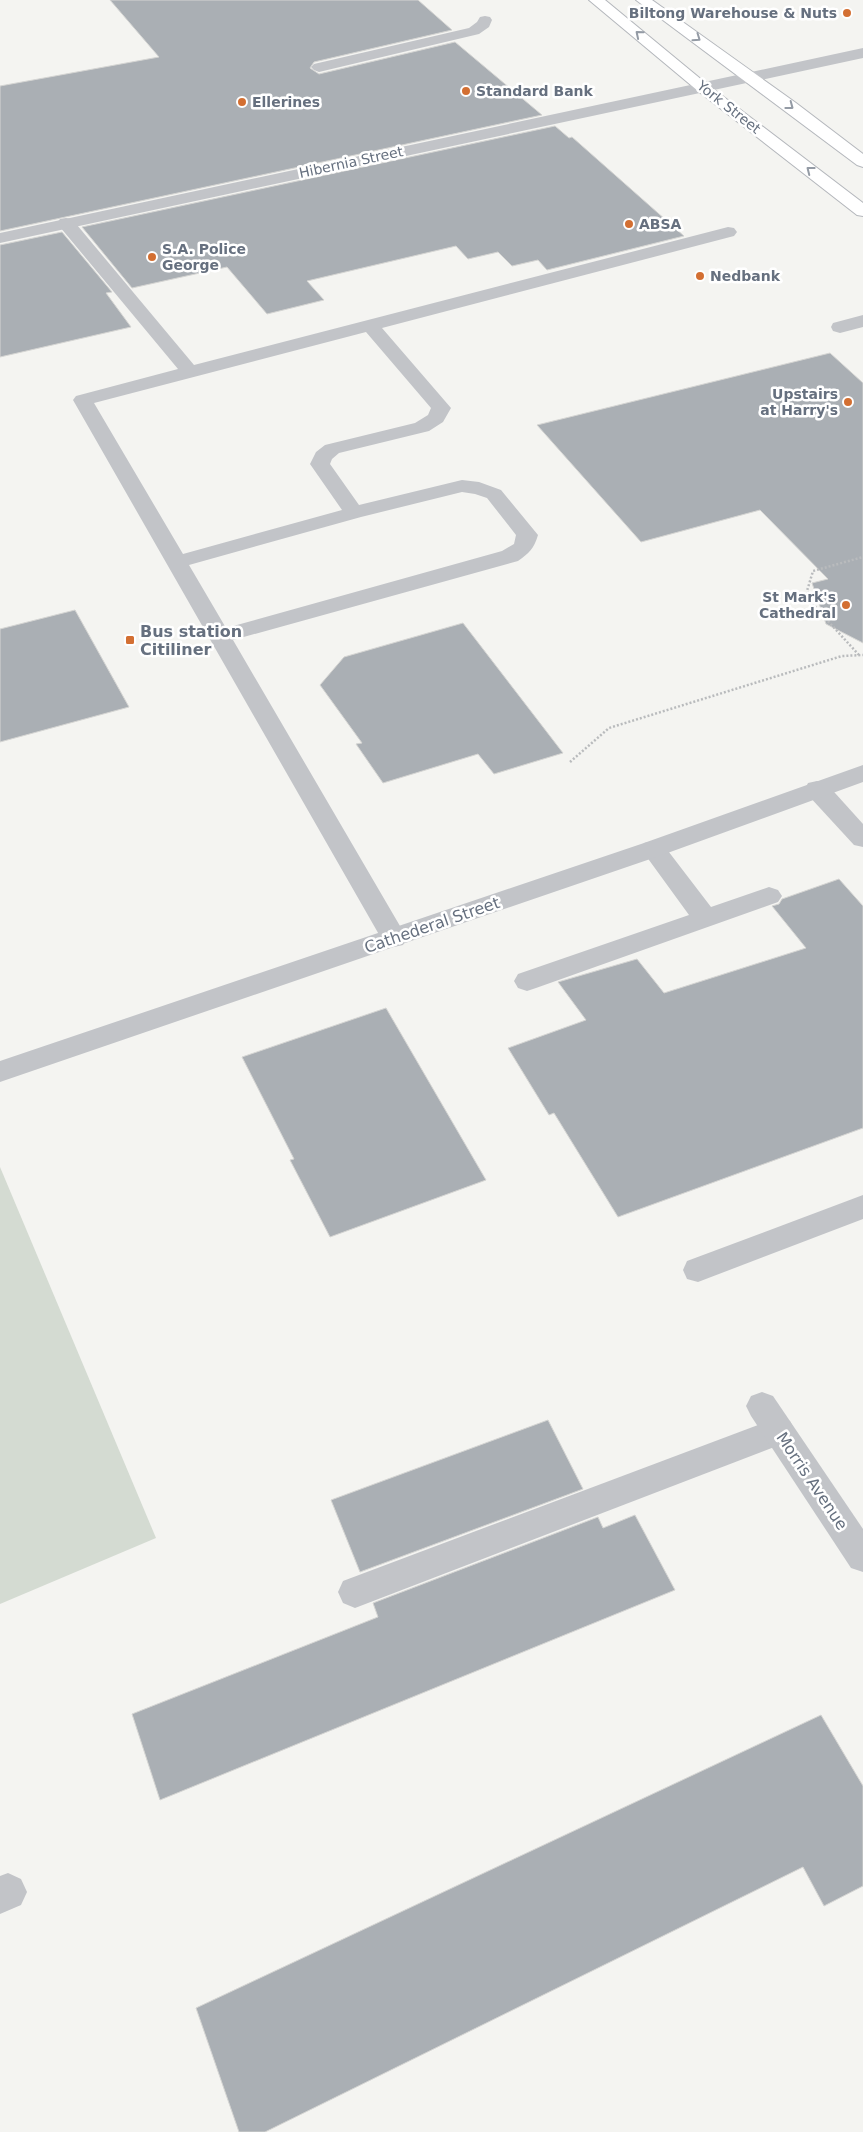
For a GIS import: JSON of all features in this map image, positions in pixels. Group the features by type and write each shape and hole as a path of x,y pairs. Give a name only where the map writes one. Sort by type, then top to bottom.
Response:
{"main road":[{"name":"York Street","path":"596,0 703,88 863,212"},
{"path":"643,0 751,77 863,162"}],"street":[{"path":"319,67 459,35 480,28 485,20"},
{"name":"Hibernia Street","path":"0,238 863,54"},
{"path":"66,223 190,372"},
{"path":"394,938 83,400 728,232"},
{"path":"840,326 863,321"},
{"path":"354,513 320,464 323,456 332,449 422,427 436,418 440,408 370,325"},
{"path":"177,562 354,513 462,486 479,488 494,494 527,535 524,547 510,556 220,637"},
{"name":"Cathederal Street","path":"0,1072 653,849 863,773"},
{"path":"817,789 863,839"},
{"path":"653,849 705,918"},
{"path":"527,981 769,896"},
{"path":"698,1270 863,1207"},
{"name":"Morris Avenue","path":"355,1592 770,1419 863,1556"}],"path":[{"path":"861,655 816,608 807,591 814,571 863,557"},
{"path":"570,762 609,728 842,656 861,655"}],"shaded area":[{"path":"0,1167 156,1538 0,1604"}],"building":[{"path":"110,0 418,0 452,30 314,62 310,68 319,74 455,42 542,115 0,231 0,86 159,57"},
{"path":"555,126 569,138 572,137 684,236 547,270 538,260 512,266 498,252 468,259 456,246 307,281 324,300 267,314 227,267 132,288 82,227"},
{"path":"62,232 112,292 106,293 131,327 0,357 0,245"},
{"path":"830,353 863,383 863,643 826,624 812,583 828,579 760,510 641,542 537,425"},
{"path":"75,610 129,707 0,742 0,629"},
{"path":"463,623 563,753 494,774 478,754 383,783 356,744 362,743 320,685 344,657"},
{"path":"839,879 863,906 863,1128 618,1217 554,1113 549,1115 508,1048 586,1020 558,982 637,959 664,993 806,948 772,906 779,904 782,899"},
{"path":"386,1008 486,1180 330,1237 290,1160 294,1159 242,1057"},
{"path":"548,1420 583,1489 360,1572 331,1500"},
{"path":"635,1515 675,1590 160,1800 132,1714 378,1617 373,1603 598,1517 603,1528"},
{"path":"821,1715 863,1786 863,1886 824,1906 803,1867 265,2132 239,2132 196,2008"}],"place":[{"name":"Biltong Warehouse & Nuts","path":"847,13"},
{"name":"Standard Bank","path":"466,91"},
{"name":"Ellerines","path":"242,102"},
{"name":"ABSA","path":"629,224"},
{"name":"S.A. Police George","path":"152,257"},
{"name":"Nedbank","path":"700,276"},
{"name":"Upstairs at Harry's","path":"848,402"},
{"name":"St Mark's Cathedral","path":"846,605"},
{"name":"Bus station Citiliner","path":"130,640"}]}
